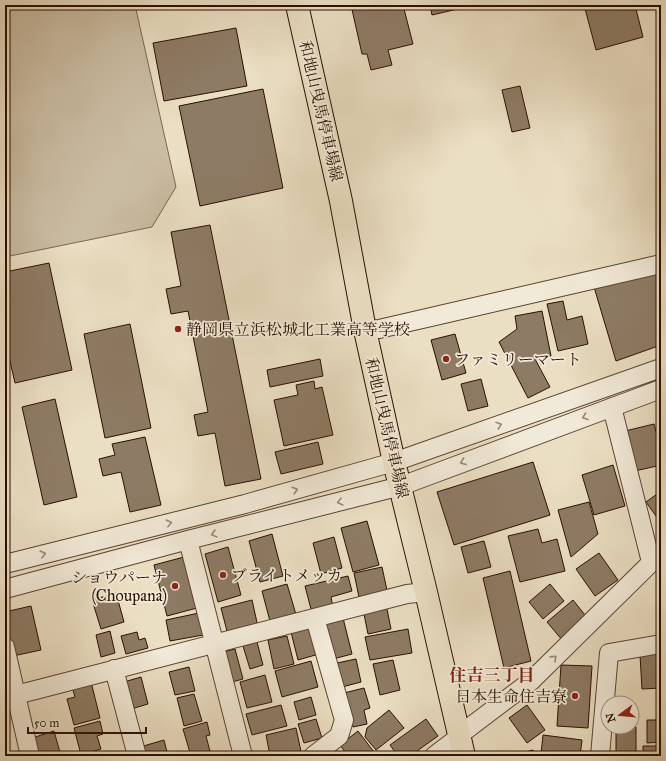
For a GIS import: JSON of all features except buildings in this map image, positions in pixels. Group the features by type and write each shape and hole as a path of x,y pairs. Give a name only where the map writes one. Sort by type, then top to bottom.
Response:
{"main road":[{"name":"和地山曳馬停車場線","path":"297,5 341,201 365,330 394,462 401,486 462,747"}],"street":[{"path":"365,330 379,329 661,264"},
{"path":"5,564 245,504 394,462 661,368"},
{"path":"5,589 188,540 401,486 661,389"},
{"path":"434,756 462,747 466,730 531,681 656,557 612,407"},
{"path":"188,540 243,756"},
{"path":"16,695 407,594 426,592"},
{"path":"313,756 339,736 344,720 315,618"},
{"path":"600,756 609,653 661,644"},
{"path":"5,647 30,756"},
{"path":"114,669 137,756"}],"shaded area":[{"path":"5,5 135,5 176,187 152,227 5,257"}],"place":[{"name":"静岡県立浜松城北工業高等学校","path":"178,329"},
{"name":"ファミリーマート","path":"446,359"},
{"name":"ブライトメッカ","path":"223,575"},
{"name":"ショウパーナ (Choupana)","path":"175,586"},
{"name":"日本生命住吉寮","path":"575,696"}],"district":[{"name":"住吉三丁目","path":"492,675"}]}
